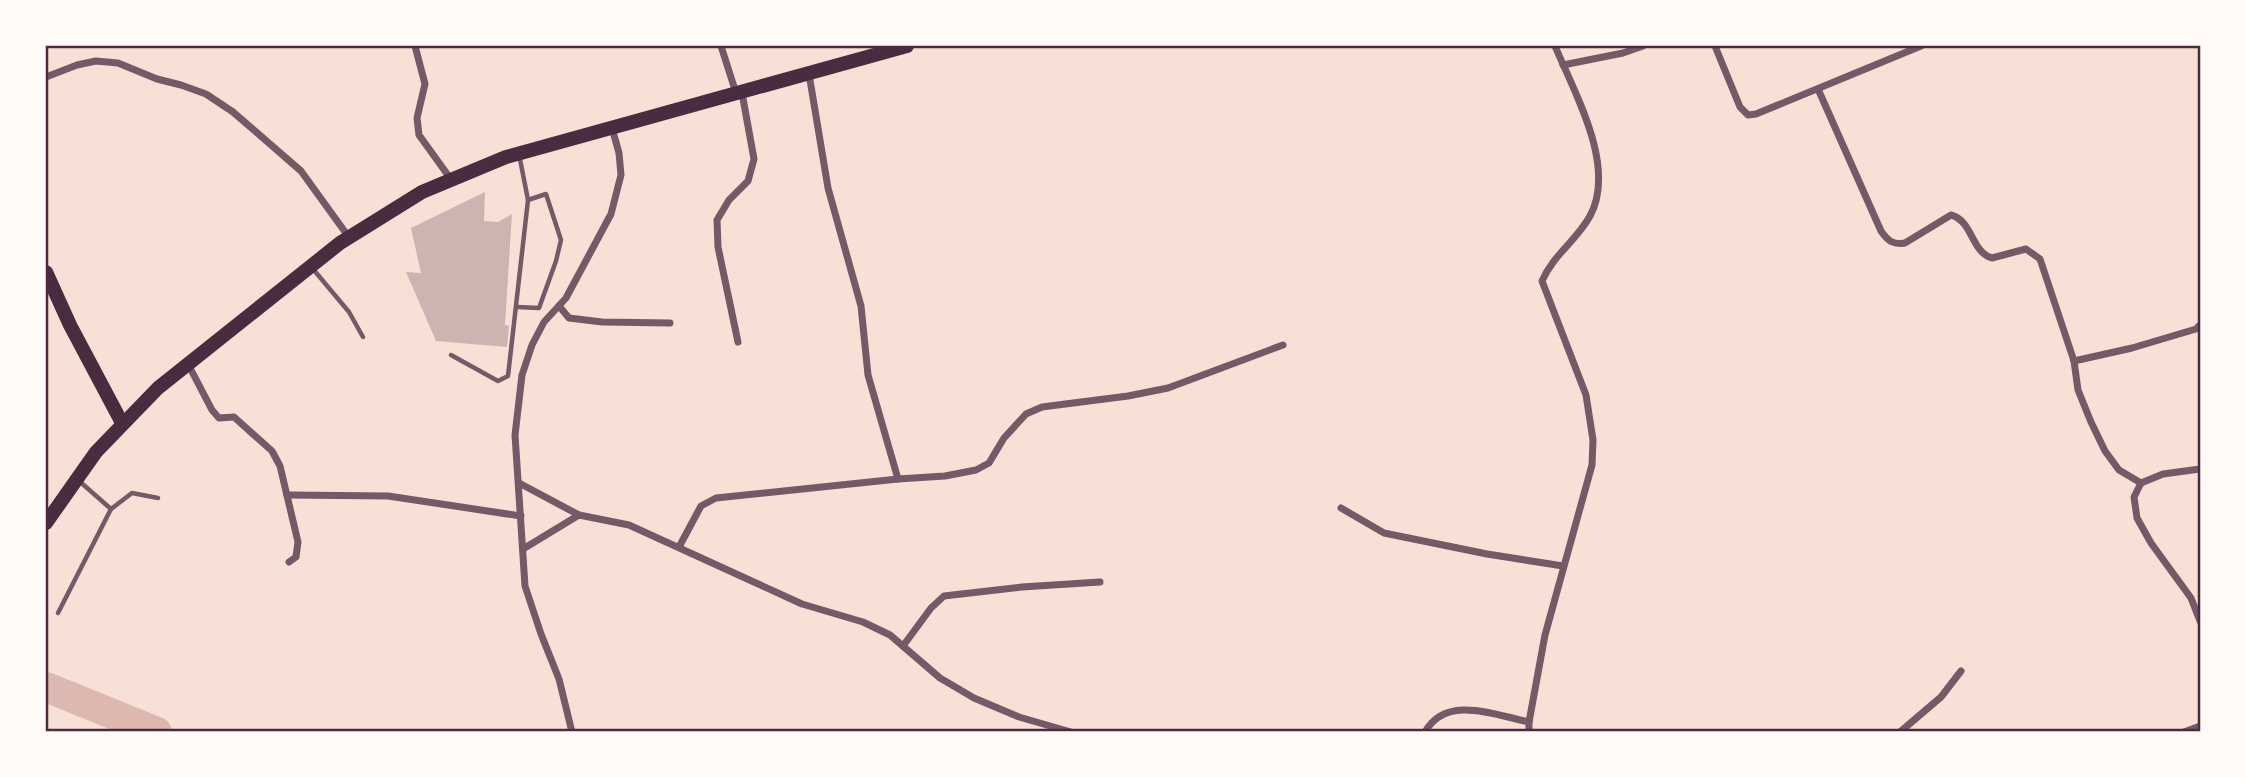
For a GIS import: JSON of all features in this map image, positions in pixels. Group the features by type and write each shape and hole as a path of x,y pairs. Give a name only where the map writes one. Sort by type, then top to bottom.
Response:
{"main road":[{"path":"46,523 96,452 158,388 348,236 399,205 450,178 519,154 899,47"},
{"path":"46,272 122,424"}],"street":[{"path":"415,46 425,84 417,118 419,135 450,178"},
{"path":"721,46 739,93 754,159 748,181 729,200 717,220 718,247 738,342"},
{"path":"1529,732 1545,635 1592,465 1593,440 1586,395 1542,281 1548,269 1579,233 1592,213 1597,189 1593,133 1555,46"},
{"path":"1563,65 1623,53 1643,46"},
{"path":"1715,46 1744,113 1756,114 1921,46"},
{"path":"46,77 76,65 96,61 118,63 157,79 206,94 233,111 301,171 348,236"},
{"path":"809,74 828,188 861,306 868,375 898,479"},
{"path":"1818,89 1886,238 1897,244 1905,243 1951,215 1964,222 1981,252 1987,257 1998,257 2026,249 2034,253 2044,266 2074,361 2078,390 2105,451 2119,470 2141,483"},
{"path":"572,732 559,678 525,586 514,435 522,375 532,345 544,322 566,298 611,214 621,175 612,127"},
{"path":"559,306 569,318 602,322 670,323"},
{"path":"2074,361 2132,348 2200,326"},
{"path":"679,547 701,506 716,498 945,476 976,470 989,463 1004,438 1026,414 1042,407 1168,388 1283,345"},
{"path":"187,363 219,418 234,417 272,450 280,466 298,542 296,557 289,562"},
{"path":"2200,469 2163,474 2141,483 2134,497 2137,518 2151,543 2191,598 2200,621"},
{"path":"519,483 579,515 629,525 802,604 863,622 890,635 940,678 974,698 1019,717 1071,732"},
{"path":"287,495 388,496 521,516"},
{"path":"1340,508 1384,533 1487,554 1563,565"},
{"path":"523,549 579,515"},
{"path":"903,646 931,608 944,596 1100,582"},
{"path":"1899,732 1941,696 1961,671"},
{"path":"1425,732 1436,717 1450,710 1465,709 1529,722"},
{"path":"2184,732 2200,726"}],"lane":[{"path":"452,355 498,382 508,376 528,200 519,154"},
{"path":"517,307 539,308 561,240 547,194 528,200"},
{"path":"310,266 349,312 363,337"},
{"path":"77,479 111,509"},
{"path":"58,613 111,509 132,493 158,498"}],"building":[{"path":"485,192 484,221 498,222 512,214 505,325 509,326 507,347 436,341 406,272 421,273 411,228"}],"waterway":[{"path":"46,687 157,732"}]}
